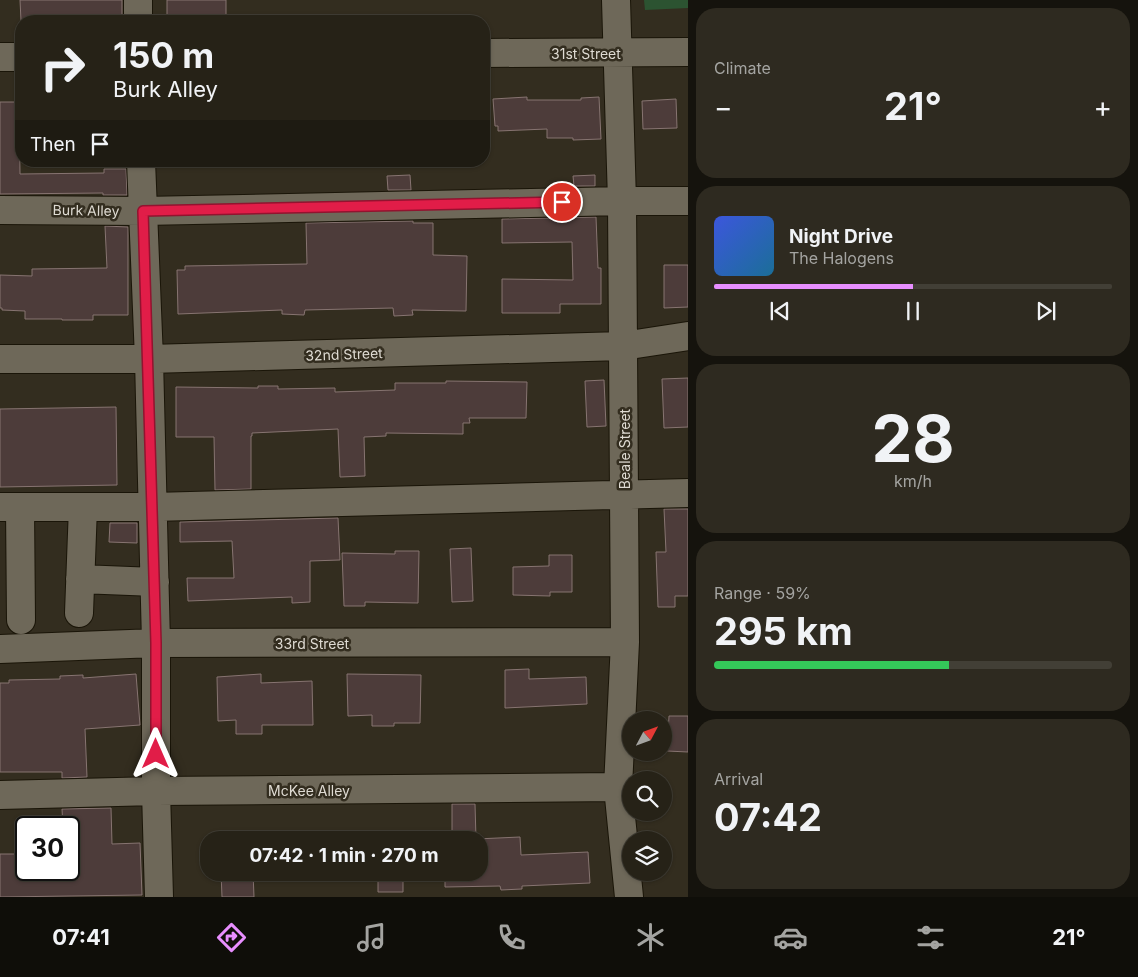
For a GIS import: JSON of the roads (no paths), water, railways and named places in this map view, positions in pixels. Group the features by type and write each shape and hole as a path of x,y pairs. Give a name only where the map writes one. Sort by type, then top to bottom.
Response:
{"street":[{"path":"138,0 138,15"},
{"name":"Beale Street","path":"616,0 622,200 625,642 618,787 629,897"},
{"name":"31st Street","path":"490,53 688,52"},
{"path":"0,58 15,57"},
{"path":"141,167 153,507 156,643 156,791 160,897"},
{"name":"Burk Alley","path":"0,210 143,211 622,200 688,201"},
{"name":"32nd Street","path":"0,359 149,359 623,346 688,336"},
{"path":"21,620 10,507 153,507 688,493"},
{"path":"79,613 83,507"},
{"path":"80,579 154,582"},
{"name":"33rd Street","path":"0,649 156,643 625,642"},
{"name":"McKee Alley","path":"0,795 156,791 618,787"}]}
